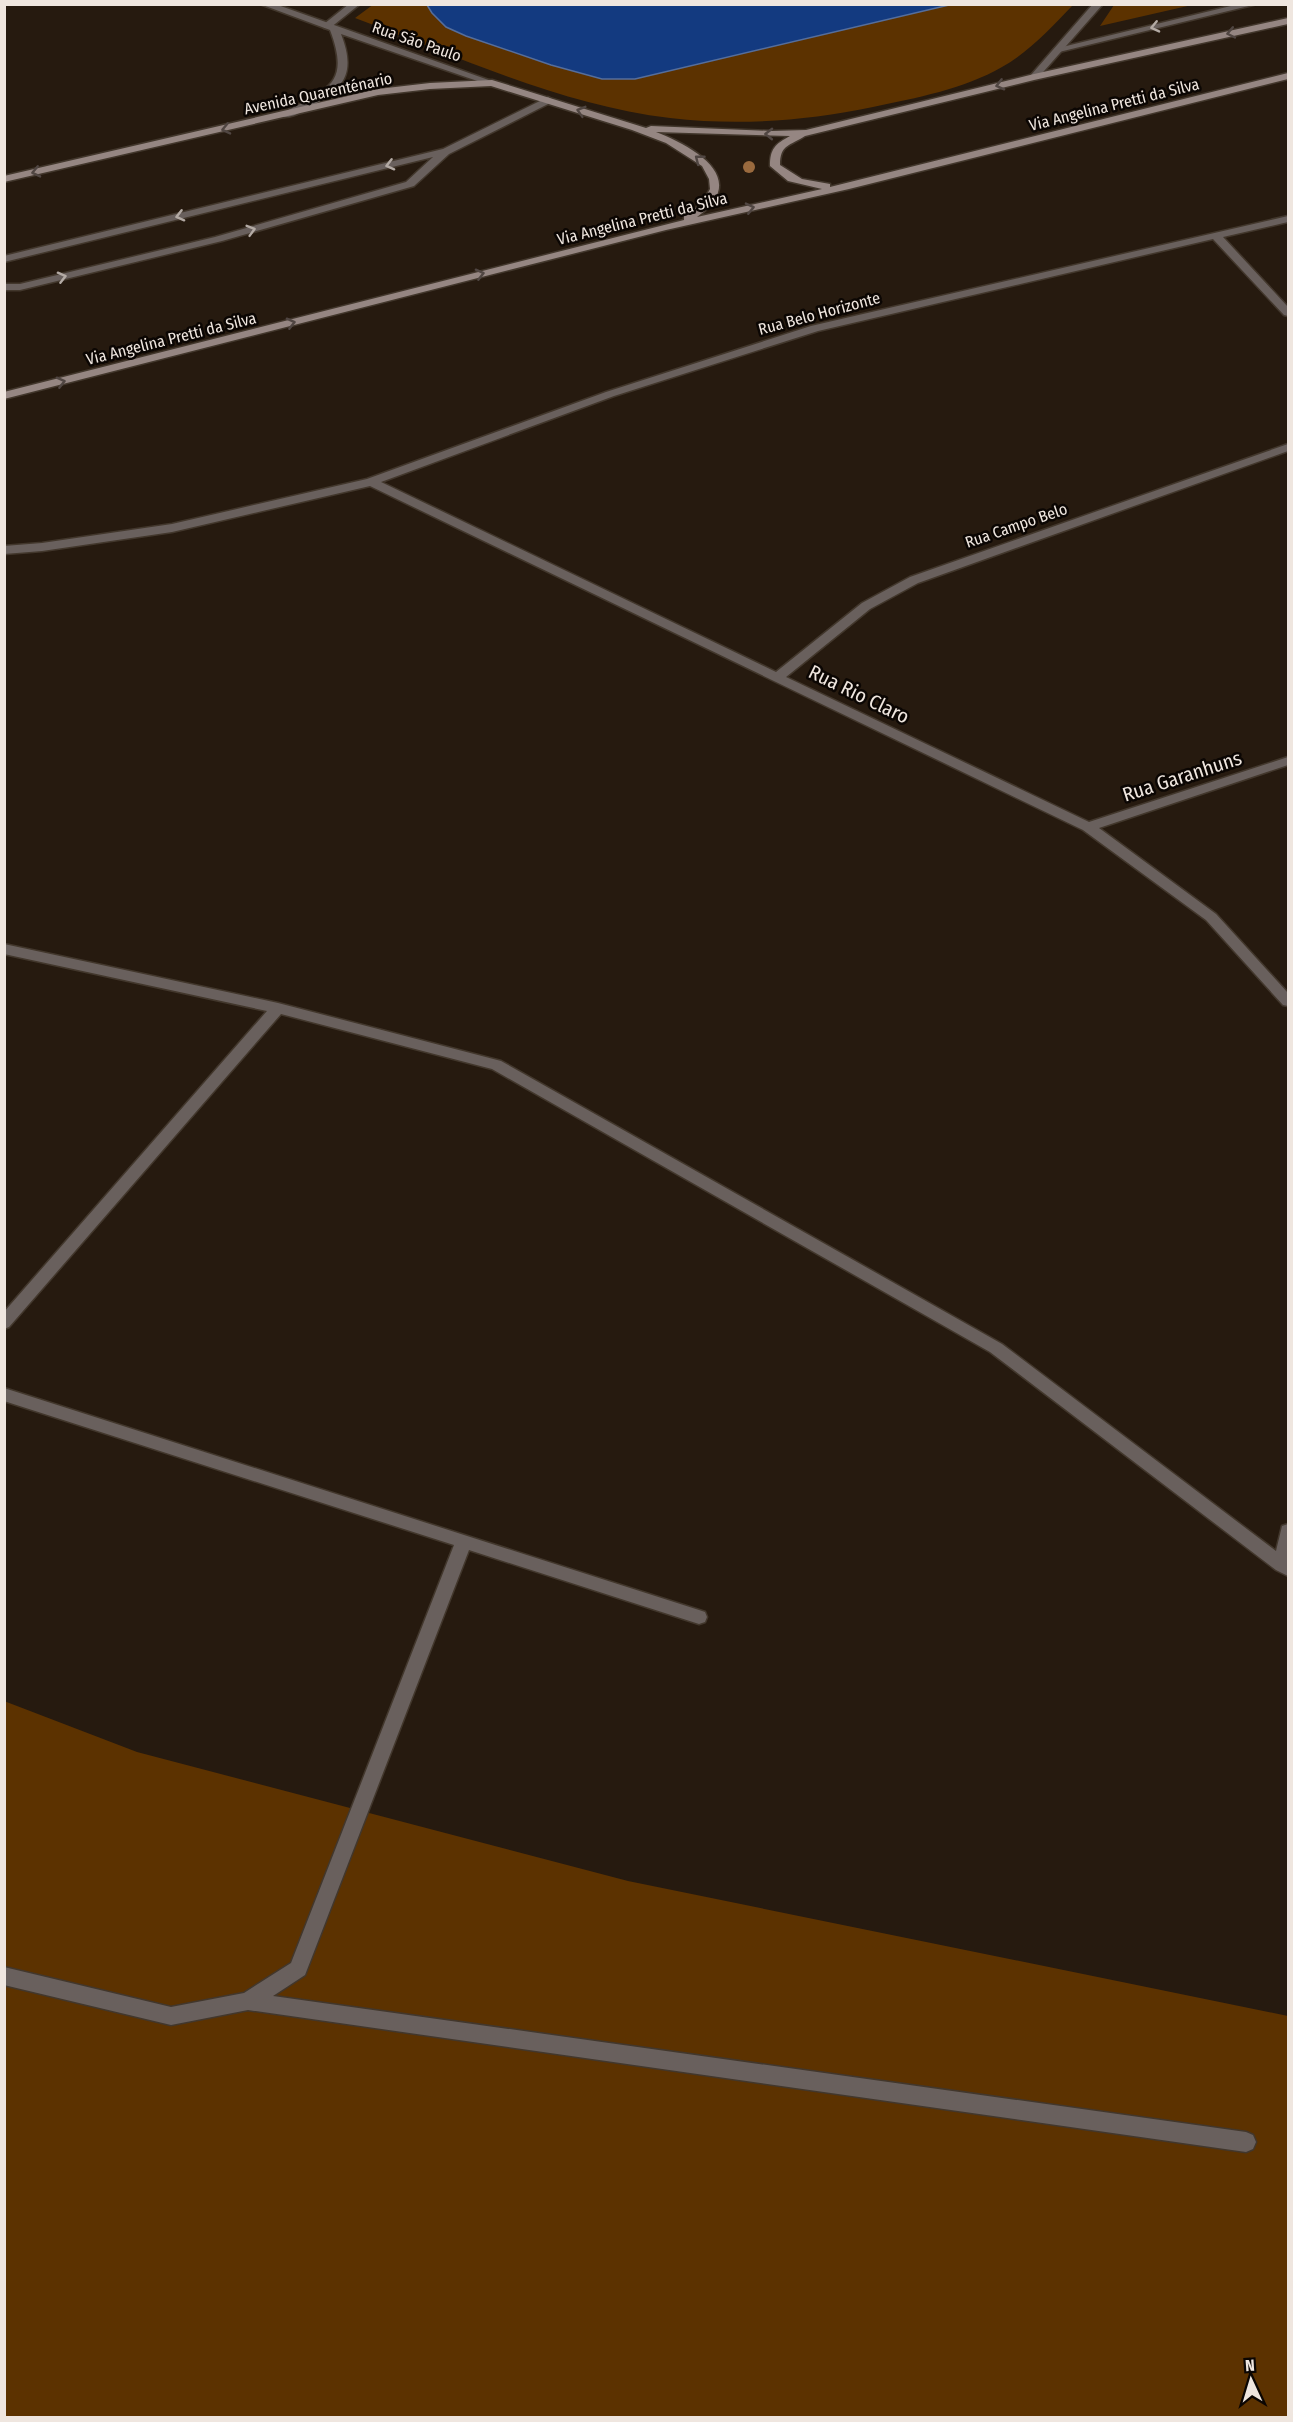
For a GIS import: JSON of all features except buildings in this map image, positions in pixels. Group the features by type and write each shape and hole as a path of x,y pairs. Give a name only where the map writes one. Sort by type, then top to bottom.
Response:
{"main road":[{"path":"849,186 807,184 783,174 775,166 775,153 781,145 806,133 1034,76 1288,21"},
{"name":"Via Angelina Pretti da Silva","path":"4,396 665,227 849,186 1288,76"},
{"name":"Avenida Quarenténario","path":"4,179 378,92 430,86 492,83 636,128"},
{"path":"636,128 772,134 806,133"},
{"path":"636,128 688,151 706,164 714,179 715,189 704,207 684,220 665,227"}],"street":[{"name":"Rua São Paulo","path":"264,4 492,83"},
{"path":"287,115 328,93 340,78 346,64 343,46 331,27 356,4"},
{"path":"1034,76 1099,4"},
{"path":"1059,49 1253,4"},
{"path":"4,259 447,151 548,100"},
{"path":"4,287 20,287 218,239 399,188 410,184 447,151"},
{"name":"Rua Belo Horizonte","path":"4,550 42,547 172,528 371,482 610,394 815,328 1288,219"},
{"path":"1215,235 1288,313"},
{"name":"Rua Campo Belo","path":"777,678 866,606 914,580 1288,447"},
{"name":"Rua Rio Claro","path":"371,482 1088,827 1211,917 1288,1001"},
{"name":"Rua Garanhuns","path":"1088,827 1288,761"},
{"path":"4,949 278,1008 496,1065 996,1348 1285,1567"},
{"path":"4,1323 278,1008"},
{"path":"4,1394 699,1617"},
{"path":"1285,1567 1288,1531"},
{"path":"248,2001 298,1969 464,1541"},
{"path":"4,1976 171,2016 248,2001 1246,2142"}],"shaded area":[{"path":"374,4 1073,5 1022,54 987,75 956,87 873,107 822,116 772,121 721,122 629,112 549,91 355,18"},
{"path":"1114,4 1192,5 1100,26"},
{"path":"4,1701 137,1752 628,1881 1288,2016 1288,2417 5,2417"}],"water":[{"path":"427,5 949,5 635,79 602,79 551,65 466,36 446,27"}]}
